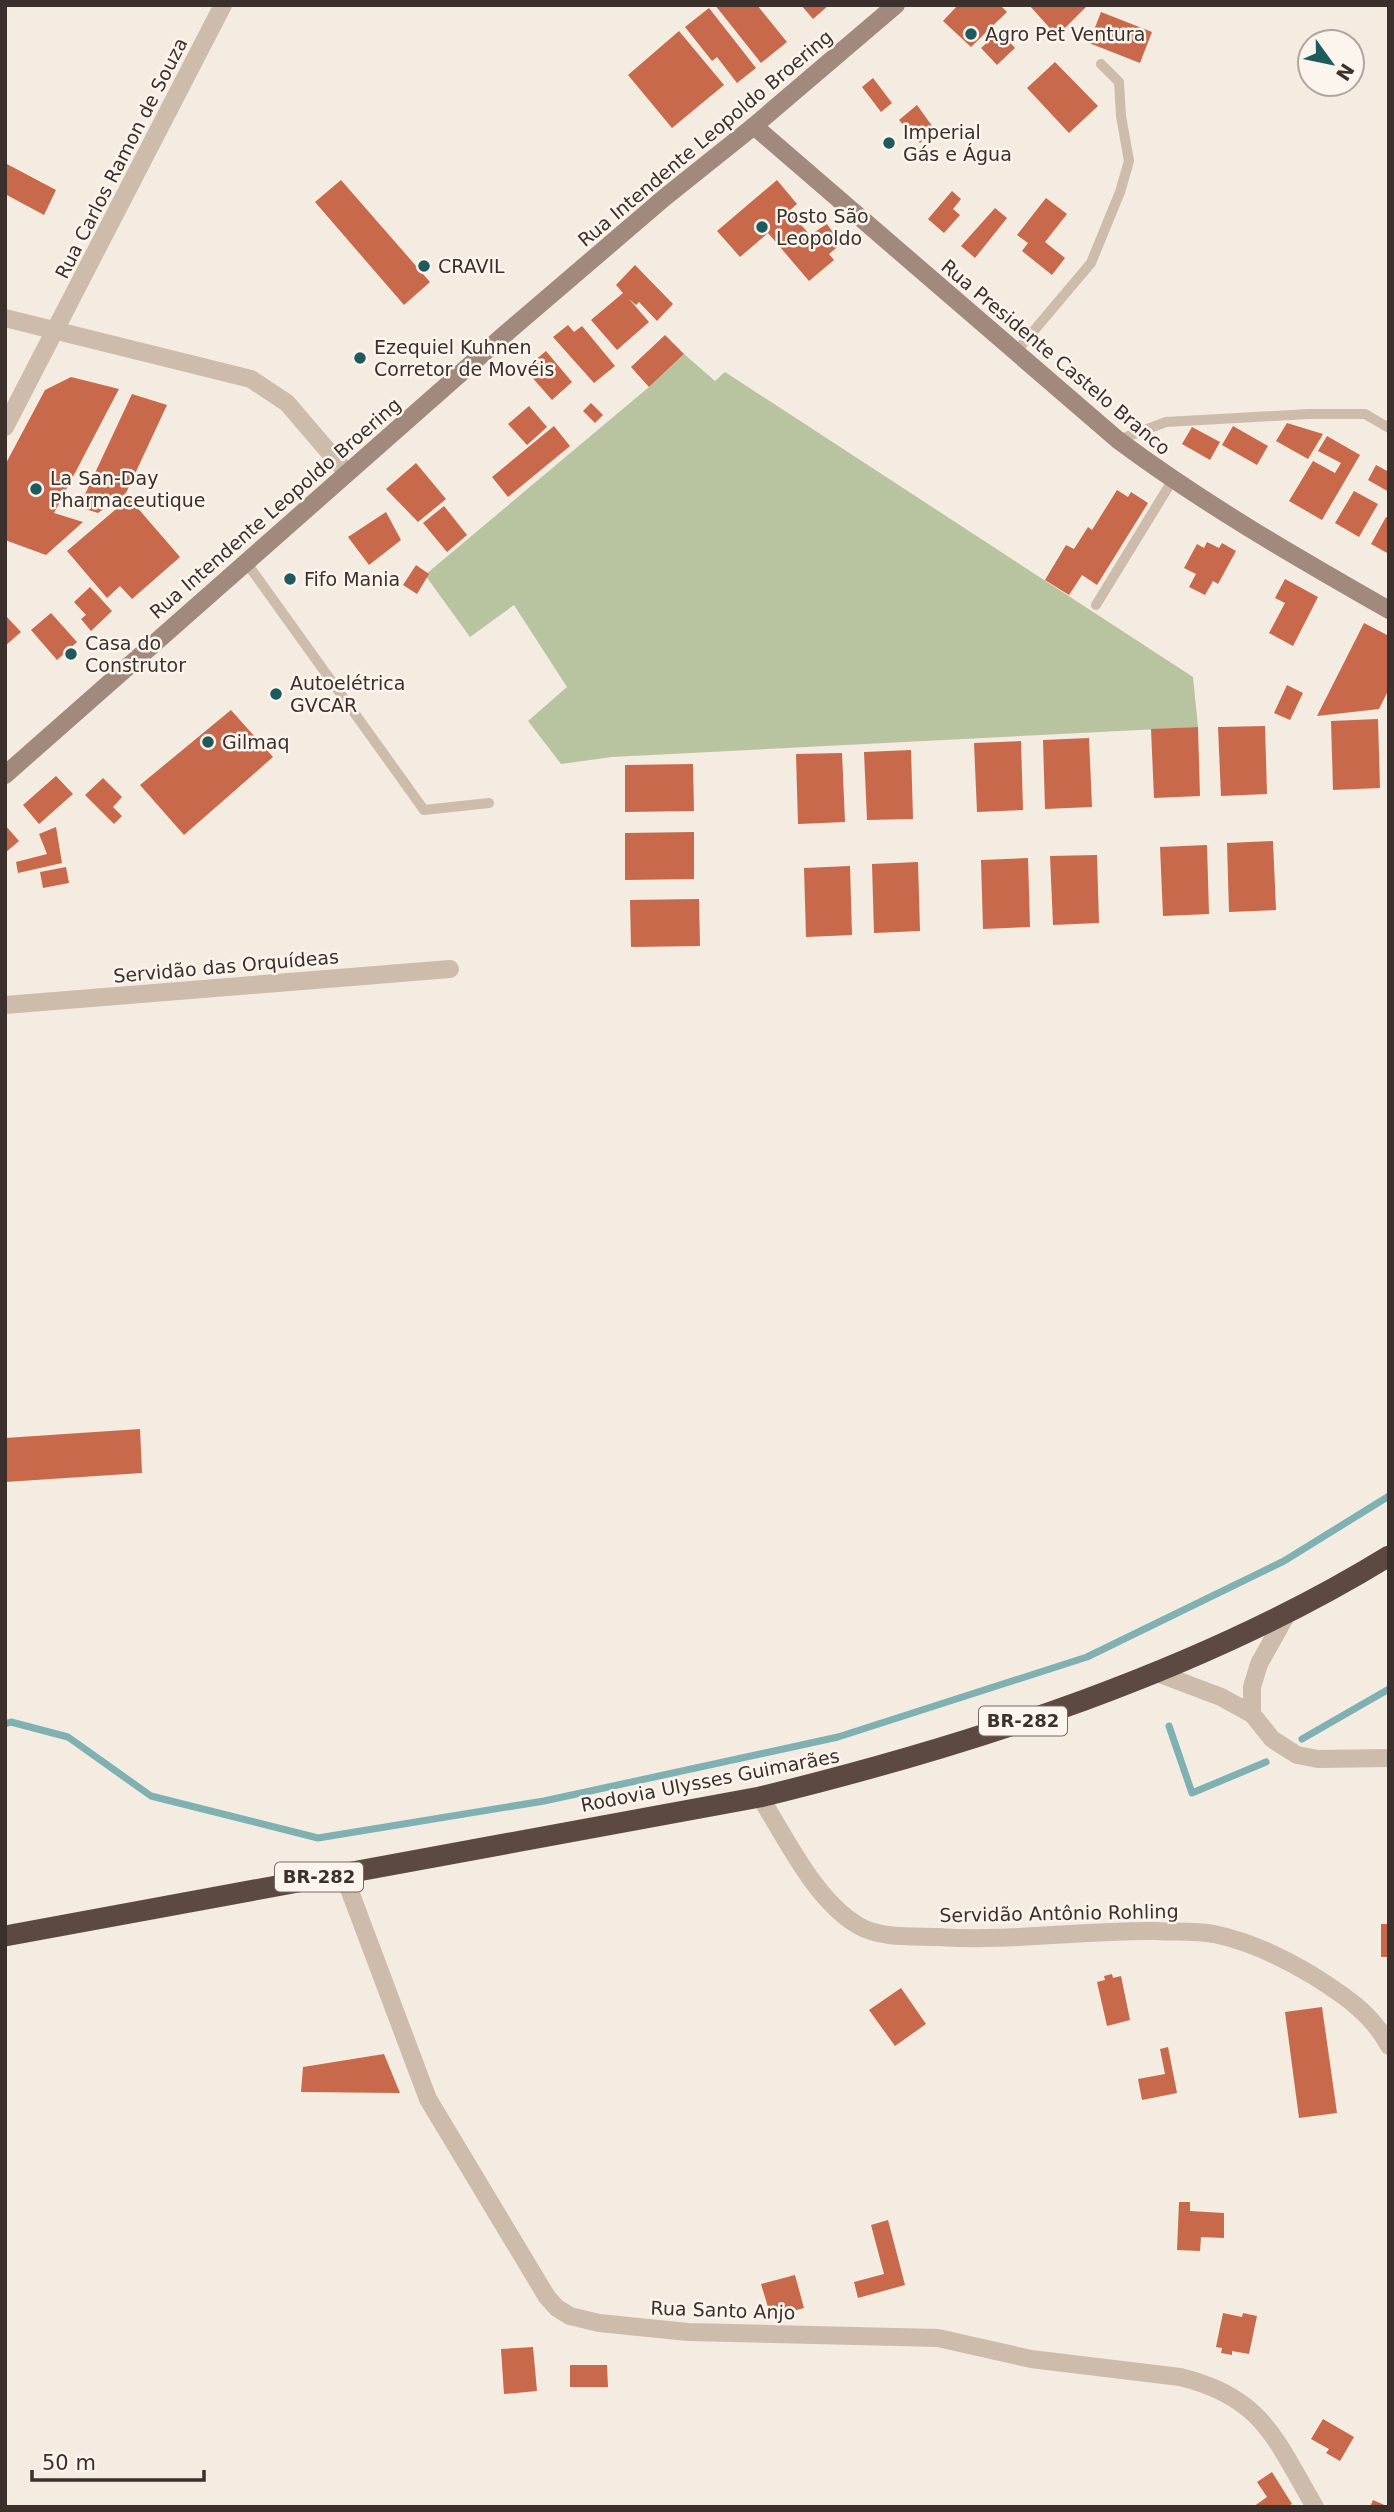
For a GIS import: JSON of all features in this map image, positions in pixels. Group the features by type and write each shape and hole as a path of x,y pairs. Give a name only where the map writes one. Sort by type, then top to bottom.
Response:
{"highway":[{"name":"Rodovia Ulysses Guimarães","path":"5,1936 760,1797 856,1773 970,1740 1154,1672 1288,1612 1389,1556"}],"main road":[{"name":"Rua Intendente Leopoldo Broering","path":"5,775 654,206 754,126 896,5"},
{"name":"Rua Presidente Castelo Branco","path":"754,126 1015,353 1172,481 1389,610"}],"street":[{"name":"Rua Carlos Ramon de Souza","path":"5,427 223,5"},
{"path":"5,318 251,379 287,403 347,473"},
{"name":"Servidão das Orquídeas","path":"5,1004 450,969"},
{"path":"1252,1714 1252,1687 1259,1664 1288,1612"},
{"path":"1154,1672 1211,1693 1252,1714 1272,1739 1297,1755 1318,1759 1389,1758"},
{"name":"Servidão Antônio Rohling","path":"760,1797 816,1884 846,1919 863,1928 884,1934 951,1938 1012,1938 1127,1931 1196,1932 1215,1935 1263,1950 1323,1982 1360,2009 1376,2025 1389,2046"},
{"name":"Rua Santo Anjo","path":"343,1873 428,2099 543,2291 557,2308 583,2321 688,2332 938,2337 1031,2360 1196,2381 1230,2395 1254,2412 1272,2435 1314,2507"}],"lane":[{"path":"1015,353 1090,262 1123,182 1129,161 1121,116 1119,82 1101,64"},
{"path":"1118,439 1166,422 1309,414 1365,414 1389,428"},
{"path":"1096,605 1172,481"},
{"path":"246,562 425,810 489,803"}],"green space":[{"path":"684,354 715,381 725,372 1193,677 1198,727 612,757 561,764 528,721 567,687 514,605 470,637 425,575 649,387"}],"building":[{"path":"715,5 757,5 787,42 761,63"},
{"path":"801,5 829,5 813,19"},
{"name":"Agro Pet Ventura","path":"958,5 1000,5 1007,12 971,47 943,21"},
{"path":"1029,5 1088,5 1057,36"},
{"path":"709,8 756,68 737,83 717,57 712,61 685,27"},
{"path":"1101,12 1152,32 1140,63 1089,43"},
{"path":"679,31 724,85 672,128 628,75"},
{"path":"1000,31 1015,48 997,65 981,48"},
{"path":"1055,62 1098,106 1069,133 1027,88"},
{"path":"873,78 892,103 881,112 862,87"},
{"path":"917,105 935,130 920,143 899,120"},
{"path":"5,163 56,190 44,215 5,194"},
{"path":"341,180 430,282 404,305 315,202"},
{"name":"Posto São Leopoldo","path":"777,180 797,204 789,211 810,235 827,224 841,244 829,254 834,260 809,281 768,233 740,257 717,231"},
{"path":"952,191 961,199 953,209 960,215 944,233 928,219"},
{"path":"1046,198 1067,214 1045,242 1065,258 1052,275 1022,251 1028,243 1017,235"},
{"path":"995,208 1007,218 975,258 961,246"},
{"path":"635,265 673,304 657,321 639,302 636,305 629,299 649,322 617,350 591,320 623,293 616,285"},
{"path":"568,325 574,332 582,326 615,366 594,383 553,337"},
{"path":"665,335 684,354 649,387 631,367"},
{"path":"546,351 572,382 552,400 530,375 539,367 534,361"},
{"name":"La San-Day Pharmaceutique","path":"71,377 119,389 54,513 83,522 46,555 5,540 5,465 45,390"},
{"path":"132,394 167,405 126,493 98,513 79,507"},
{"path":"591,403 603,415 595,423 583,411"},
{"path":"529,406 547,427 527,445 508,424"},
{"path":"1287,423 1323,434 1308,459 1276,441"},
{"path":"554,426 570,446 508,497 492,477"},
{"path":"1233,426 1268,446 1257,465 1222,445"},
{"path":"1192,427 1220,442 1210,460 1182,444"},
{"path":"1327,436 1360,455 1322,520 1289,501 1313,461 1335,473 1341,463 1318,451"},
{"path":"416,463 446,499 418,522 386,489"},
{"path":"1376,465 1389,472 1389,492 1368,480"},
{"path":"1117,490 1128,497 1131,492 1148,503 1097,585 1082,575 1069,595 1045,580 1066,545 1074,549 1088,527 1092,530"},
{"path":"1354,491 1378,504 1359,537 1335,523"},
{"path":"129,498 180,557 132,599 120,586 107,598 67,551"},
{"path":"444,506 467,535 447,552 423,523"},
{"path":"386,512 401,540 369,565 348,537"},
{"path":"1386,517 1389,518 1389,554 1371,544"},
{"path":"1207,542 1219,548 1222,543 1236,551 1218,584 1213,581 1205,595 1189,587 1196,574 1184,568 1197,544 1204,548"},
{"path":"416,565 429,574 417,594 403,585"},
{"path":"1285,579 1318,597 1293,646 1269,633 1285,603 1275,598"},
{"path":"90,587 112,611 91,631 81,619 86,615 74,602"},
{"path":"51,613 77,642 57,660 31,630"},
{"path":"5,615 21,632 5,646"},
{"path":"1364,623 1389,636 1389,689 1379,709 1317,716"},
{"path":"1287,685 1303,693 1290,720 1274,713"},
{"path":"231,710 273,757 184,835 140,785"},
{"path":"1378,719 1380,788 1333,790 1331,721"},
{"path":"1265,726 1267,794 1221,796 1218,727"},
{"path":"1198,727 1200,796 1154,798 1151,729"},
{"path":"1089,738 1092,807 1045,809 1043,740"},
{"path":"1021,741 1023,810 977,812 974,743"},
{"path":"911,750 913,819 867,820 864,752"},
{"path":"842,753 845,822 798,824 796,754"},
{"path":"693,764 694,811 625,812 625,765"},
{"path":"56,776 73,794 39,824 23,805"},
{"path":"103,778 122,797 113,807 122,816 114,824 85,795"},
{"path":"5,825 19,841 5,853"},
{"path":"56,827 62,863 18,873 16,862 47,854 39,834"},
{"path":"694,832 694,879 625,880 625,833"},
{"path":"1273,841 1276,910 1229,912 1227,843"},
{"path":"1207,845 1209,914 1163,916 1160,847"},
{"path":"1097,855 1099,923 1053,925 1050,856"},
{"path":"1028,858 1030,927 983,929 981,860"},
{"path":"918,862 920,931 874,933 872,864"},
{"path":"850,866 852,935 806,937 804,868"},
{"path":"66,867 69,883 43,888 40,872"},
{"path":"699,899 700,946 631,947 630,900"},
{"path":"140,1429 142,1473 5,1482 5,1438"},
{"path":"1381,1924 1389,1924 1389,1957 1381,1957"},
{"path":"1112,1974 1113,1978 1121,1976 1130,2020 1107,2026 1097,1982"},
{"path":"901,1988 926,2024 895,2046 869,2010"},
{"path":"1322,2007 1337,2113 1299,2118 1285,2012"},
{"path":"1168,2047 1177,2093 1142,2100 1138,2079 1165,2074 1160,2049"},
{"path":"384,2054 400,2093 301,2092 303,2067"},
{"path":"1179,2202 1190,2202 1190,2211 1224,2213 1224,2238 1201,2237 1200,2251 1177,2250"},
{"path":"888,2220 905,2285 858,2298 854,2282 884,2274 871,2225"},
{"path":"795,2275 804,2308 771,2317 761,2284"},
{"path":"1223,2313 1242,2317 1243,2313 1257,2316 1249,2354 1232,2351 1232,2355 1221,2353 1222,2348 1216,2347"},
{"path":"533,2347 537,2391 504,2394 501,2349"},
{"path":"570,2365 607,2365 608,2387 570,2387"},
{"path":"1323,2419 1354,2437 1340,2461 1326,2453 1329,2449 1311,2439"},
{"path":"1272,2472 1292,2504 1287,2507 1253,2507 1267,2497 1257,2482"},
{"path":"1373,2500 1389,2507 1370,2507"}],"waterway":[{"path":"5,1724 11,1722 68,1737 151,1796 318,1838 544,1801 838,1737 1087,1657 1284,1561 1389,1496"},
{"path":"1302,1739 1389,1689"},
{"path":"1169,1726 1192,1793 1266,1762"}],"place":[{"name":"Agro Pet Ventura","path":"971,34"},
{"name":"Imperial Gás e Água","path":"889,143"},
{"name":"Posto São Leopoldo","path":"762,227"},
{"name":"CRAVIL","path":"424,266"},
{"name":"Ezequiel Kuhnen Corretor de Movéis","path":"360,358"},
{"name":"La San-Day Pharmaceutique","path":"36,489"},
{"name":"Fifo Mania","path":"290,579"},
{"name":"Casa do Construtor","path":"71,654"},
{"name":"Autoelétrica GVCAR","path":"276,694"},
{"name":"Gilmaq","path":"208,742"}]}
